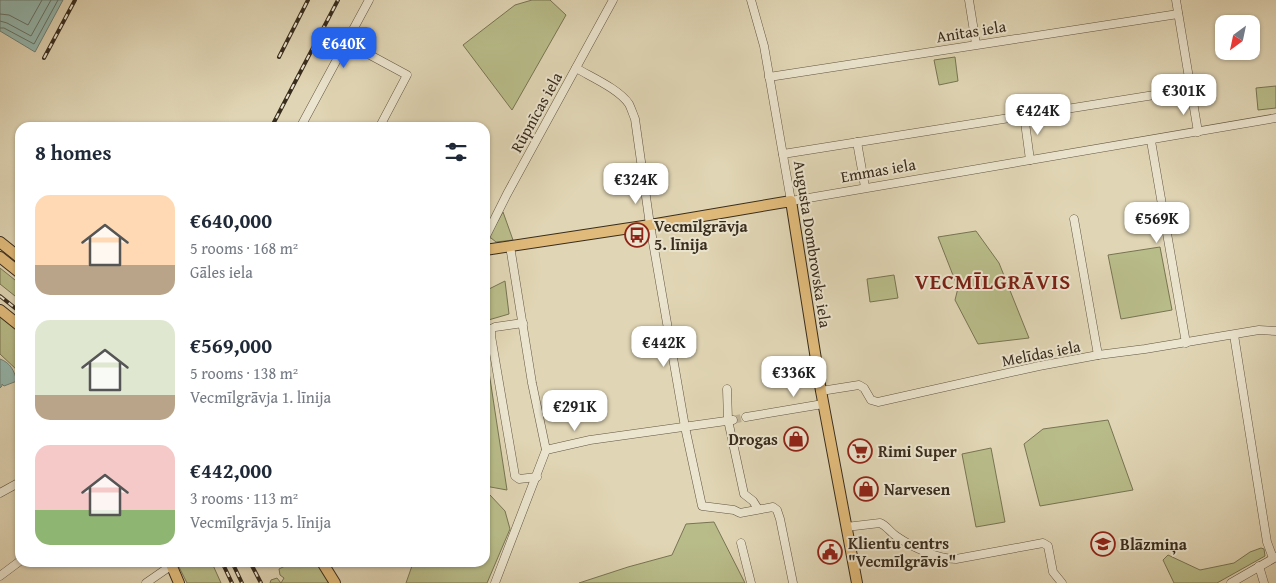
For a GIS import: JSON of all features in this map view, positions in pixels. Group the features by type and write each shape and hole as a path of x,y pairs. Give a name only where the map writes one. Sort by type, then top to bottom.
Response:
{"main road":[{"name":"Emmas iela","path":"490,249 791,201"},
{"name":"Augusta Dombrovska iela","path":"791,201 792,217 823,404 856,583"},
{"path":"0,242 15,254"},
{"path":"0,257 15,269"},
{"path":"0,310 15,322"},
{"path":"172,567 179,583"},
{"path":"325,567 335,583"}],"street":[{"path":"303,122 369,0"},
{"name":"Rūpnīcas iela","path":"490,228 613,0"},
{"name":"Augusta Dombrovska iela","path":"751,0 764,46 791,201"},
{"path":"969,0 976,44"},
{"path":"1176,0 1198,132"},
{"name":"Anitas iela","path":"769,77 1178,14"},
{"path":"346,42 407,75 382,122"},
{"path":"576,68 609,87 623,98 629,104 635,119 650,225 685,427 702,506 734,510 740,513 773,507 777,510 793,583"},
{"path":"783,154 1192,89"},
{"path":"1024,115 1030,160"},
{"name":"Emmas iela","path":"791,201 1276,118"},
{"path":"1150,141 1186,343"},
{"path":"857,142 865,187"},
{"path":"1074,219 1098,355"},
{"path":"495,583 546,450 532,383 510,246"},
{"path":"522,323 495,327 491,329 490,336 515,476 518,479 536,477"},
{"name":"Melīdas iela","path":"821,391 859,385 864,388 871,400 878,402 1039,366 1098,355 1186,343 1259,330 1276,330"},
{"path":"1231,583 1274,558 1267,542 1234,335"},
{"path":"727,389 744,494 753,501 758,509"},
{"path":"746,417 823,404"},
{"path":"546,450 590,440 731,420"},
{"path":"0,494 15,485"},
{"path":"846,527 880,523 897,537 945,559 956,559 1043,543 1048,546 1053,572 1062,583"},
{"path":"741,543 751,583"},
{"path":"0,576 15,564"},
{"path":"1259,566 1264,583"},
{"path":"146,583 167,567"}],"green space":[{"path":"532,0 550,0 566,15 512,110 463,45 515,5"},
{"path":"955,57 958,81 939,85 934,60"},
{"path":"1276,86 1276,108 1258,110 1256,88"},
{"path":"503,212 513,240 496,242 490,238 490,235"},
{"path":"976,231 999,263 1029,338 978,344 955,300 958,288 938,237"},
{"path":"1160,247 1172,310 1121,319 1108,255"},
{"path":"0,268 15,280 15,296 0,284"},
{"path":"894,275 898,298 870,302 867,279"},
{"path":"505,281 509,314 490,320 490,288"},
{"path":"0,316 15,329 15,368 0,354"},
{"path":"490,379 507,490 490,487"},
{"path":"1108,420 1133,490 1040,506 1024,444 1043,429"},
{"path":"991,448 1005,522 976,527 962,454"},
{"path":"490,495 505,511 510,529 487,583 406,583 412,567 490,567"},
{"path":"714,522 745,583 579,583 672,555 686,524"},
{"path":"1261,548 1264,549 1265,556 1217,583 1174,583 1163,560 1168,555 1200,570 1234,563 1250,552"},
{"path":"179,567 214,567 221,583 187,583"},
{"path":"283,567 320,567 330,583 281,583 284,578 280,575 279,569"},
{"path":"277,578 281,583 270,583 271,580"}],"water":[{"path":"0,0 63,0 35,52 0,31"},
{"path":"0,359 12,368 15,374 15,382 4,386 2,384 0,388"}],"tunnel":[{"path":"733,420 746,417"}],"railway":[{"path":"44,58 75,0"},
{"path":"279,57 308,0"},
{"path":"274,122 338,0"},
{"path":"0,296 15,308"},
{"path":"224,567 232,583"},
{"path":"234,567 242,583"},
{"path":"253,567 261,583"}],"place":[{"name":"Vecmīlgrāvja 5. līnija","path":"637,235"},
{"name":"Drogas","path":"796,439"},
{"name":"Rimi Super","path":"860,451"},
{"name":"Narvesen","path":"866,489"},
{"name":"Blāzmiņa","path":"1103,544"},
{"name":"Klientu centrs \"Vecmīlgrāvis\"","path":"830,552"}],"district":[{"name":"VECMĪLGRĀVIS","path":"993,282"}]}
